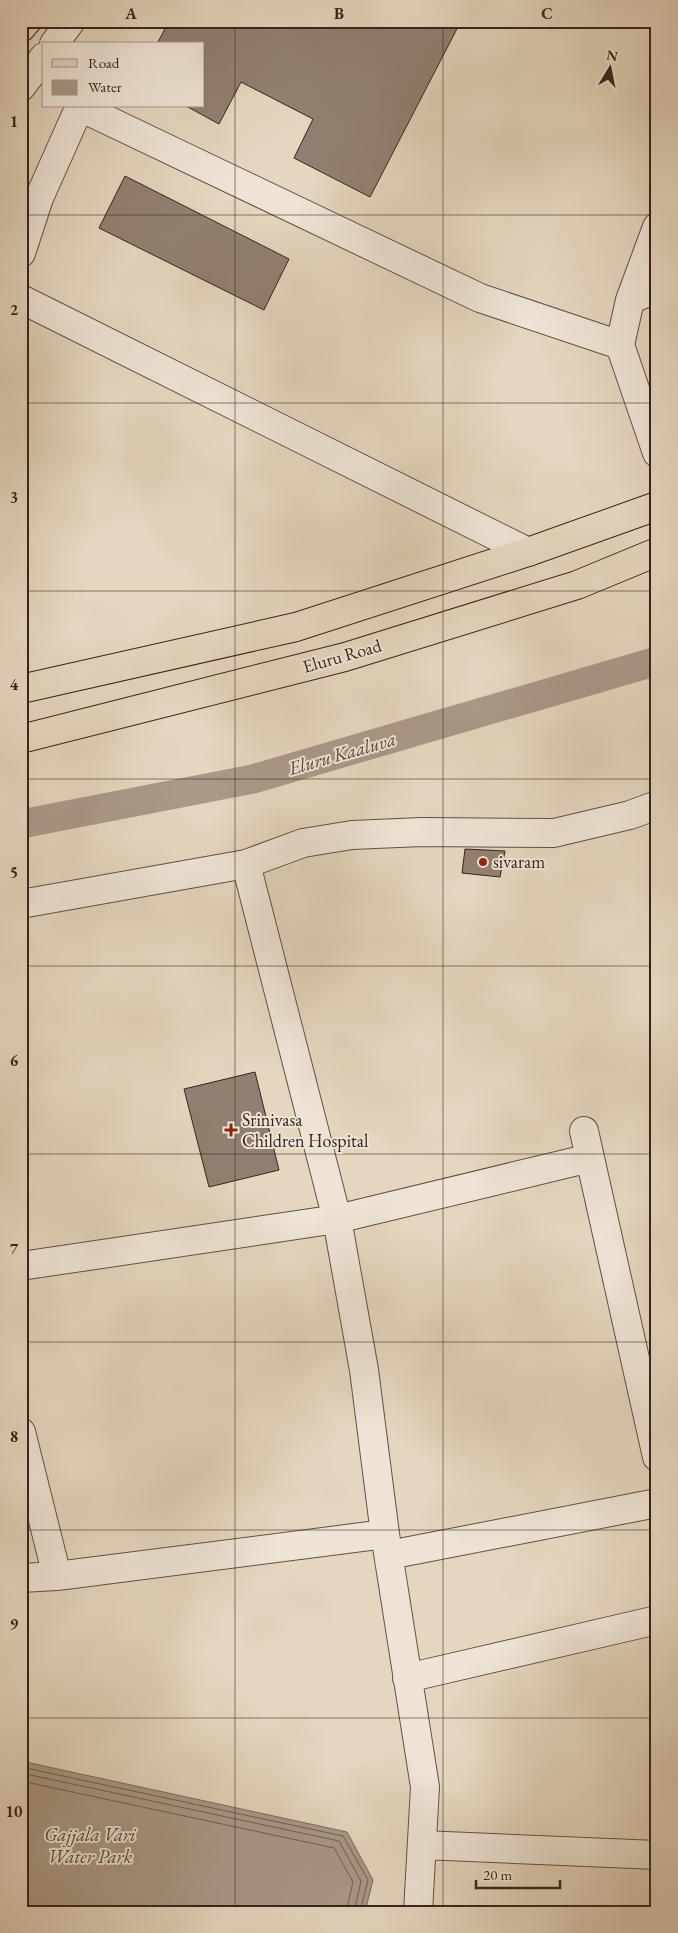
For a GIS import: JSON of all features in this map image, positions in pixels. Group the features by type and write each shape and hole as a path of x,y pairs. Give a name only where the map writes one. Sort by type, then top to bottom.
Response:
{"main road":[{"path":"21,28 27,21"},
{"path":"21,689 296,627 528,552 657,506"},
{"name":"Eluru Road","path":"21,739 345,657 577,585 657,552"}],"street":[{"path":"21,87 42,60"},
{"path":"21,253 39,198 80,108"},
{"path":"82,108 480,298 620,345"},
{"path":"657,227 630,300 620,345 657,453"},
{"path":"630,300 657,288"},
{"path":"21,299 528,552"},
{"path":"21,904 246,864 303,843 352,835 422,832 554,833 630,815 657,805"},
{"path":"246,864 337,1219 364,1370 387,1544 425,1787 418,1912"},
{"path":"584,1131 657,1457"},
{"path":"21,1266 337,1219 590,1158"},
{"path":"21,1432 57,1576"},
{"path":"21,1578 387,1544 657,1503"},
{"path":"407,1678 657,1620"},
{"path":"422,1845 657,1855"}],"water":[{"name":"Gajjala Vari Water Park","path":"21,1761 347,1832 373,1880 365,1912 21,1912"}],"building":[{"path":"169,21 461,21 370,197 294,158 313,119 241,82 219,124 190,108 205,108 205,42 158,42"},
{"path":"125,176 289,259 264,310 99,228"},
{"name":"sivaram","path":"465,849 505,851 500,877 462,873"},
{"path":"255,1072 279,1170 209,1187 184,1089"}],"waterway":[{"name":"Eluru Kaaluva","path":"21,824 253,779 657,661"}],"place":[{"name":"sivaram","path":"483,862"},
{"name":"Srinivasa Children Hospital","path":"231,1130"}]}
